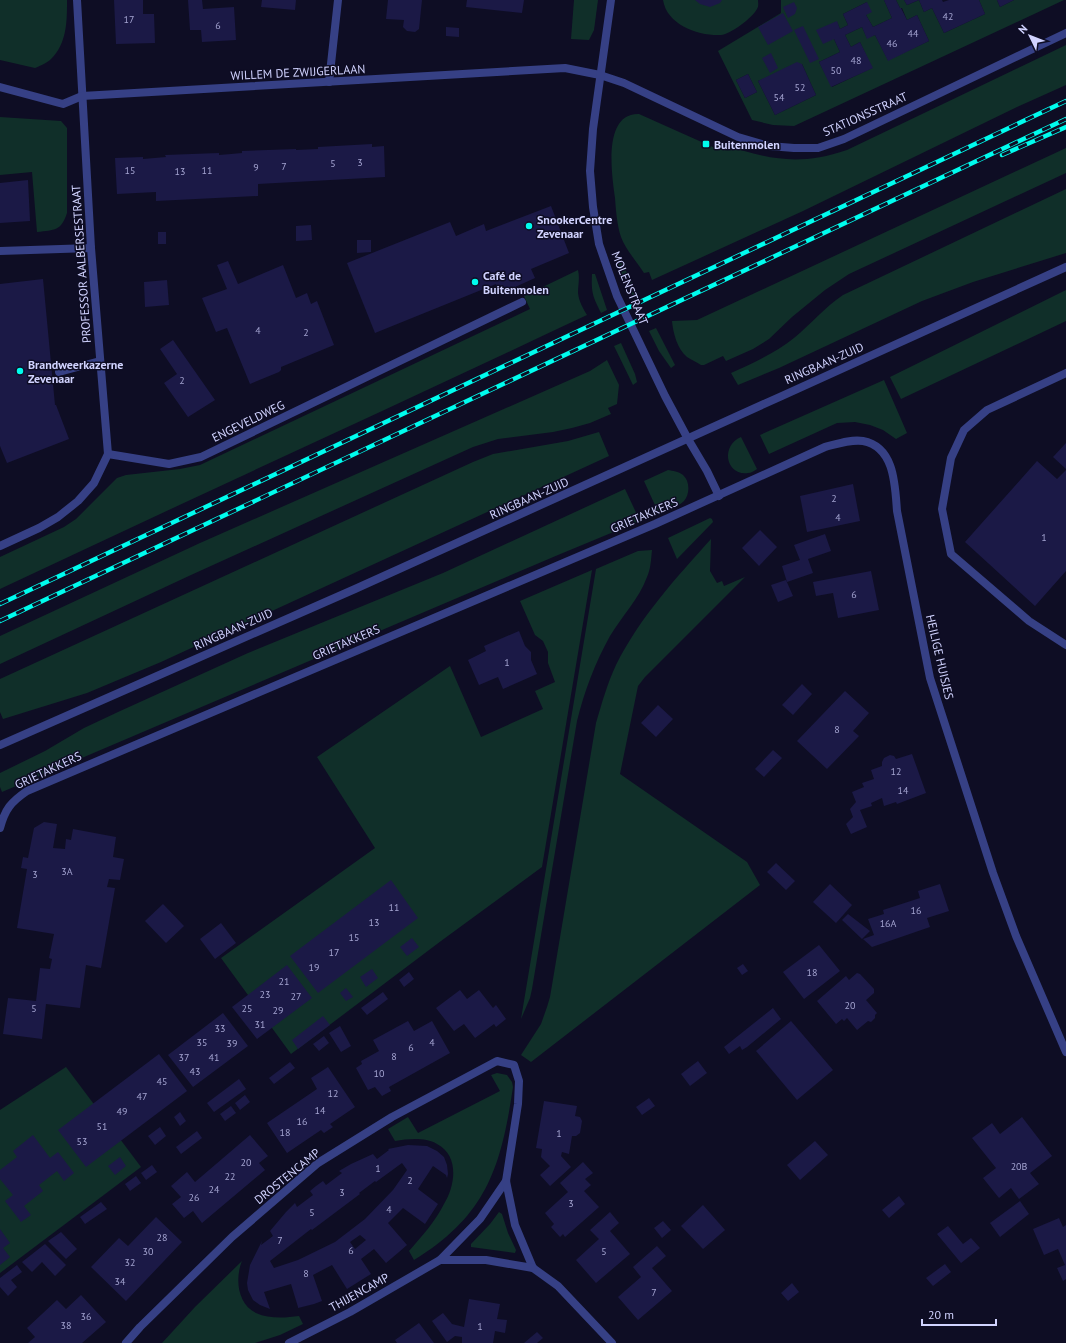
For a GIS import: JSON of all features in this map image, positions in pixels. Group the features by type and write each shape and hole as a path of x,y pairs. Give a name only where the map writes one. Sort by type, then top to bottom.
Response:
{"street":[{"name":"PROFESSOR AALBERSESTRAAT","path":"77,0 91,248 108,454"},
{"path":"329,82 338,0"},
{"name":"MOLENSTRAAT","path":"611,0 593,129 590,171 593,207 599,244 621,304 665,396 707,471 719,496"},
{"name":"STATIONSSTRAAT","path":"600,75 624,83 738,138 769,146 818,148 844,138 1066,34"},
{"name":"WILLEM DE ZWIJGERLAAN","path":"0,87 63,104 82,96 565,68 600,75"},
{"path":"0,251 91,248"},
{"name":"RINGBAAN-ZUID","path":"0,745 336,598 1066,267"},
{"name":"ENGEVELDWEG","path":"108,454 169,464 200,457 522,302"},
{"path":"59,372 100,362"},
{"path":"1066,373 987,410 964,430 951,458 942,509 951,554 1029,621 1066,645"},
{"name":"HEILIGE HUISJES","path":"719,496 826,447 842,442 862,441 876,446 884,454 891,466 897,511 930,678 993,873 1016,936 1066,1052"},
{"path":"0,546 39,528 58,517 78,501 94,483 108,454"},
{"name":"GRIETAKKERS","path":"0,828 7,808 15,799 27,791 719,496"},
{"name":"DROSTENCAMP","path":"126,1343 140,1327 232,1237 318,1163 392,1117 497,1061 514,1065 519,1081 518,1104 506,1180"},
{"path":"506,1180 515,1225 533,1268"},
{"name":"THIJENCAMP","path":"289,1343 350,1312 440,1260 480,1219 506,1180"},
{"path":"440,1260 486,1260 533,1268 558,1286 612,1343"}],"green space":[{"path":"0,0 67,0 67,16 63,39 56,53 49,60 35,68 0,60"},
{"path":"574,0 598,0 594,30 589,40 571,39"},
{"path":"663,0 758,0 758,6 751,17 735,29 725,34 712,35 694,31 677,22 666,9"},
{"path":"781,0 884,0 892,18 873,27 866,15 867,2 843,14 848,25 840,29 837,22 828,26 840,52 819,62 832,87 872,68 860,42 851,47 845,35 862,27 867,38 875,35 888,60 929,41 917,15 907,20 902,8 900,8 896,0 904,0 907,5 919,0 924,12 932,8 944,33 985,14 979,0 997,0 1000,7 1014,0 1064,0 794,126 773,125 752,120 718,51 781,13","holes":["802,64 816,95 775,115 758,81","748,74 757,92 745,98 736,80"]},
{"path":"1066,45 1066,85 1017,107 803,211 652,280 649,272 644,273 623,242 617,218 612,175 612,147 614,134 619,124 627,116 639,114 715,148 719,143 767,157 782,159 813,158 847,150"},
{"path":"0,117 61,121 67,128 67,213 60,226 53,230 37,232 32,172 0,175"},
{"path":"1066,148 1066,173 849,274 825,290 792,317 769,339 753,349 726,361 723,356 701,365 687,357 678,345 672,321 697,320"},
{"path":"1066,189 1066,253 973,282 922,301 779,368 738,385 731,373 764,357 787,343 843,295"},
{"path":"620,259 638,295 633,297 616,261"},
{"path":"578,270 578,293 581,305 587,315 0,589 0,557 64,527 76,519 117,478 126,475 180,469 200,465 530,309 524,296"},
{"path":"592,274 595,274 607,310 601,313 593,295"},
{"path":"1066,290 1066,321 901,399 890,377"},
{"path":"656,328 675,365 671,368 659,351 649,331"},
{"path":"621,343 635,374 637,382 633,385 614,346"},
{"path":"607,360 619,385 617,404 608,408 611,414 590,423 572,428 498,439 473,447 191,575 0,664 0,636 200,543 590,371"},
{"path":"884,380 907,433 896,439 883,430 870,425 855,422 837,423 769,454 760,435"},
{"path":"599,432 609,456 161,662 87,693 3,719 0,712 0,679 473,462 493,454 568,441"},
{"path":"741,437 757,469 750,473 741,473 735,470 728,460 730,447 734,441"},
{"path":"668,470 683,475 688,484 688,491 686,498 682,503 659,514 644,481"},
{"path":"625,489 640,521 2,792 0,787 0,773 45,751 84,728 248,653 443,573"},
{"path":"710,518 713,522 677,559 668,538"},
{"path":"711,539 710,571 717,583 722,581 724,586 745,577 645,677 638,686 620,774 747,862 760,885 531,1062 521,1055 541,1024 550,997 596,723 607,686 626,647 647,614"},
{"path":"652,550 651,564 644,585 610,636 590,678 580,710 532,989 530,998 521,1019 596,569 638,551"},
{"path":"592,570 542,867 291,1054 221,958 375,848 317,757 450,666 481,737 543,709 535,691 555,682 548,663 548,652 543,641 535,635 520,601"},
{"path":"66,1067 141,1167 0,1273 0,1110"},
{"path":"497,1073 507,1075 512,1082 513,1087 503,1141 496,1165 486,1187 474,1207 459,1225 439,1243 414,1260 409,1251 432,1223 448,1197 453,1180 452,1164 444,1149 437,1144 422,1139 395,1141 388,1129 408,1117 418,1133 500,1091 491,1075"},
{"path":"499,1212 502,1214 508,1233 516,1250 515,1253 471,1247 471,1244"},
{"path":"242,1261 238,1283 239,1290 241,1297 250,1309 261,1315 272,1317 283,1318 299,1316 303,1324 280,1335 255,1343 162,1343 195,1307"}],"building":[{"path":"114,0 143,0 143,14 154,14 155,43 116,44"},
{"path":"188,0 202,0 203,9 234,7 236,40 202,42 201,30 190,30"},
{"path":"262,0 296,0 295,10 261,7"},
{"path":"388,0 422,0 419,29 415,32 407,31 403,27 404,20 386,19"},
{"path":"467,0 524,0 522,13 466,7"},
{"path":"695,0 722,0 720,3 710,7 700,4"},
{"path":"884,0 896,0 907,20 917,15 929,41 888,61 875,35 867,39 862,27 845,35 851,47 860,42 873,68 831,87 819,62 840,52 834,39 823,44 816,30 837,21 840,29 848,25 843,14 867,2 872,12 866,15 873,27 892,18"},
{"path":"904,0 919,0 907,5"},
{"path":"919,0 942,0 943,2 949,0 979,0 985,14 944,33 932,8 924,12"},
{"path":"997,0 1014,0 1000,7"},
{"path":"794,2 797,8 795,14 788,18 783,7"},
{"path":"783,13 793,31 768,45 758,27"},
{"path":"803,26 819,59 810,63 794,30"},
{"path":"446,27 459,28 459,37 446,36"},
{"path":"771,53 778,68 770,73 762,58"},
{"path":"797,62 802,64 816,95 775,115 758,81"},
{"path":"748,74 757,92 745,98 736,80"},
{"path":"372,144 372,147 384,146 385,177 258,184 258,196 156,201 156,192 117,194 115,158 143,157 143,159 166,157 165,155 219,153 219,155 242,153 242,151 318,149 318,147"},
{"path":"28,180 30,221 0,223 0,183"},
{"path":"551,206 569,253 531,269 535,278 500,294 496,284 375,333 347,263 450,222 456,236 484,224 486,231"},
{"path":"311,225 312,240 296,241 296,226"},
{"path":"158,232 166,232 166,244 158,244"},
{"path":"357,240 371,240 371,252 357,253"},
{"path":"228,261 238,284 283,265 296,298 307,293 311,304 317,301 334,345 281,367 279,372 250,384 227,328 216,332 202,298 227,289 217,265"},
{"path":"43,279 55,405 69,439 7,463 0,446 0,284"},
{"path":"167,280 169,305 145,307 144,282"},
{"path":"173,340 215,400 188,417 164,383 177,374 160,349"},
{"path":"1066,443 1066,469 1053,457"},
{"path":"1037,461 1057,479 1066,470 1066,571 1035,606 965,542"},
{"path":"853,484 860,521 807,532 800,496"},
{"path":"760,530 777,547 759,566 742,548"},
{"path":"825,534 831,551 808,559 813,573 787,582 782,566 800,560 794,545"},
{"path":"871,571 879,610 838,618 833,593 816,596 813,582"},
{"path":"786,580 793,596 778,602 771,585"},
{"path":"519,631 525,646 531,652 531,660 537,674 503,689 498,677 479,685 468,660 486,651 484,646"},
{"path":"802,684 812,694 793,715 782,705"},
{"path":"845,691 869,713 853,731 859,736 827,769 797,741"},
{"path":"658,705 673,719 656,737 641,723"},
{"path":"773,750 782,758 764,777 755,769"},
{"path":"912,754 926,793 897,804 896,802 884,806 882,798 871,803 872,806 860,810 867,827 851,834 846,824 853,817 850,809 856,802 852,792 864,787 862,783 874,779 871,770 882,766 884,758 890,755 894,756 896,759"},
{"path":"44,822 57,824 53,848 65,849 66,839 71,840 73,829 116,837 113,857 124,859 120,880 109,879 107,887 115,888 101,968 86,965 80,1008 46,1004 42,1039 3,1034 8,998 36,1001 40,968 50,969 52,959 49,958 54,934 17,928 27,869 21,868 23,857 28,858 34,828"},
{"path":"776,863 795,881 786,890 767,872"},
{"path":"391,880 418,918 318,993 290,956"},
{"path":"830,884 852,905 836,923 813,902"},
{"path":"940,884 949,911 927,918 930,927 872,947 863,939 874,935 868,919 884,914 883,910 920,898 918,891"},
{"path":"163,904 184,926 166,943 145,921"},
{"path":"848,914 870,931 862,939 842,920"},
{"path":"221,923 236,943 215,959 200,939"},
{"path":"412,938 419,947 407,956 400,947"},
{"path":"819,945 840,971 804,999 783,972"},
{"path":"743,964 748,971 742,975 737,968"},
{"path":"287,965 312,998 257,1039 232,1007"},
{"path":"372,969 378,978 366,987 360,977"},
{"path":"409,972 414,979 404,987 399,980"},
{"path":"857,973 860,974 874,989 874,993 866,1000 877,1013 871,1022 868,1021 857,1030 847,1018 844,1021 842,1019 836,1024 817,1001 846,976 849,980"},
{"path":"346,988 353,997 346,1001 340,993"},
{"path":"460,990 467,999 479,990 493,1008 496,1005 506,1019 496,1027 494,1024 475,1038 464,1024 454,1031 436,1008"},
{"path":"383,992 388,999 367,1015 361,1008"},
{"path":"773,1008 781,1019 747,1047 742,1050 740,1046 729,1054 724,1047"},
{"path":"223,1013 248,1046 193,1087 168,1055"},
{"path":"323,1016 330,1025 298,1049 292,1040"},
{"path":"408,1021 414,1031 432,1021 450,1053 389,1087 391,1091 382,1096 375,1087 368,1090 356,1068 362,1064 361,1061 379,1051 373,1040"},
{"path":"791,1021 833,1070 797,1100 756,1051"},
{"path":"340,1026 351,1046 341,1052 329,1033"},
{"path":"324,1036 329,1043 319,1051 313,1044"},
{"path":"159,1054 187,1091 86,1167 58,1130"},
{"path":"698,1061 707,1073 690,1086 681,1074"},
{"path":"290,1062 295,1068 274,1084 269,1078"},
{"path":"328,1067 355,1107 330,1124 333,1127 324,1133 321,1130 287,1153 267,1123 317,1089 311,1078"},
{"path":"239,1079 246,1089 214,1112 207,1103"},
{"path":"245,1095 250,1102 240,1110 235,1103"},
{"path":"649,1098 655,1106 642,1115 636,1107"},
{"path":"544,1101 577,1106 575,1116 580,1117 582,1121 580,1133 576,1136 572,1136 569,1154 562,1152 561,1156 571,1167 550,1186 540,1175 550,1166 541,1157 542,1149 536,1148"},
{"path":"231,1106 236,1113 225,1121 220,1114"},
{"path":"180,1112 186,1121 180,1126 174,1117"},
{"path":"1022,1117 1052,1156 1030,1173 1039,1184 1019,1199 1011,1188 999,1198 983,1178 996,1168 972,1138 992,1123 1000,1134"},
{"path":"160,1127 166,1136 155,1145 148,1136"},
{"path":"197,1131 202,1138 181,1154 176,1147"},
{"path":"33,1135 50,1158 58,1152 74,1173 64,1181 57,1171 39,1185 43,1191 24,1206 31,1215 21,1222 5,1201 13,1195 0,1179 0,1170 17,1157 13,1151"},
{"path":"250,1135 268,1156 259,1163 265,1170 202,1223 193,1211 184,1218 172,1204 181,1197 171,1186 187,1172 195,1182"},
{"path":"815,1141 828,1155 800,1180 787,1165"},
{"path":"408,1145 427,1146 437,1151 444,1157 447,1165 447,1178 446,1175 433,1166 418,1189 438,1204 425,1224 403,1208 388,1223 407,1245 386,1263 374,1249 361,1259 371,1274 347,1289 332,1265 313,1275 322,1301 314,1304 298,1308 291,1284 264,1292 270,1309 253,1300 248,1290 247,1283 250,1265 262,1241 261,1245 273,1236 270,1231 286,1212 295,1203 297,1207 313,1195 310,1191 323,1181 326,1185 342,1173 339,1171 373,1154 377,1159 389,1150 388,1149","holes":["402,1163 407,1170 393,1190 365,1219 335,1242 298,1260 274,1268 270,1261 360,1194 359,1193 375,1181 376,1182","360,1235 366,1240 355,1249 350,1242"]},
{"path":"120,1157 126,1166 115,1175 108,1166"},
{"path":"583,1162 593,1173 585,1179 591,1185 584,1191 599,1207 565,1237 563,1234 560,1237 551,1227 554,1224 545,1213 568,1192 560,1183"},
{"path":"152,1165 157,1172 146,1180 141,1173"},
{"path":"136,1176 141,1183 130,1191 125,1184"},
{"path":"899,1196 905,1204 889,1218 882,1210"},
{"path":"1020,1201 1029,1214 1000,1237 990,1223"},
{"path":"101,1202 107,1209 85,1224 80,1217"},
{"path":"703,1205 725,1230 703,1249 681,1226"},
{"path":"610,1212 619,1223 610,1231 630,1254 596,1283 576,1260 599,1239 590,1230"},
{"path":"156,1217 182,1242 126,1301 91,1267 119,1238 128,1246"},
{"path":"1059,1218 1063,1227 1066,1225 1066,1279 1063,1281 1057,1268 1065,1265 1058,1249 1044,1255 1033,1229"},
{"path":"663,1221 671,1230 662,1238 654,1228"},
{"path":"948,1226 963,1244 971,1238 980,1248 961,1263 937,1234"},
{"path":"0,1229 10,1243 3,1248 10,1257 0,1265"},
{"path":"61,1232 77,1249 66,1259 48,1241"},
{"path":"45,1244 66,1265 55,1276 42,1262 32,1272 22,1262"},
{"path":"657,1246 666,1256 652,1268 672,1291 638,1320 618,1297 641,1277 633,1267"},
{"path":"945,1264 951,1272 933,1286 926,1278"},
{"path":"17,1265 22,1272 11,1280 17,1287 8,1296 0,1287 0,1278"},
{"path":"792,1283 799,1292 788,1301 781,1293"},
{"path":"81,1295 106,1322 82,1343 28,1343 35,1337 27,1328 57,1300 66,1309"},
{"path":"469,1299 500,1304 497,1319 507,1320 505,1333 495,1331 493,1343 462,1343 462,1337 455,1336 447,1342 432,1321 443,1313 452,1324 464,1327"},
{"path":"419,1323 434,1343 397,1343 395,1340"},
{"path":"537,1332 543,1338 537,1343 524,1343"}],"railway":[{"path":"0,604 1066,101"},
{"path":"0,621 1066,119"},
{"path":"1002,155 1066,127"}],"place":[{"name":"Buitenmolen","path":"706,144"},
{"name":"SnookerCentre Zevenaar","path":"529,226"},
{"name":"Café de Buitenmolen","path":"475,282"},
{"name":"Brandweerkazerne Zevenaar","path":"20,371"}]}
